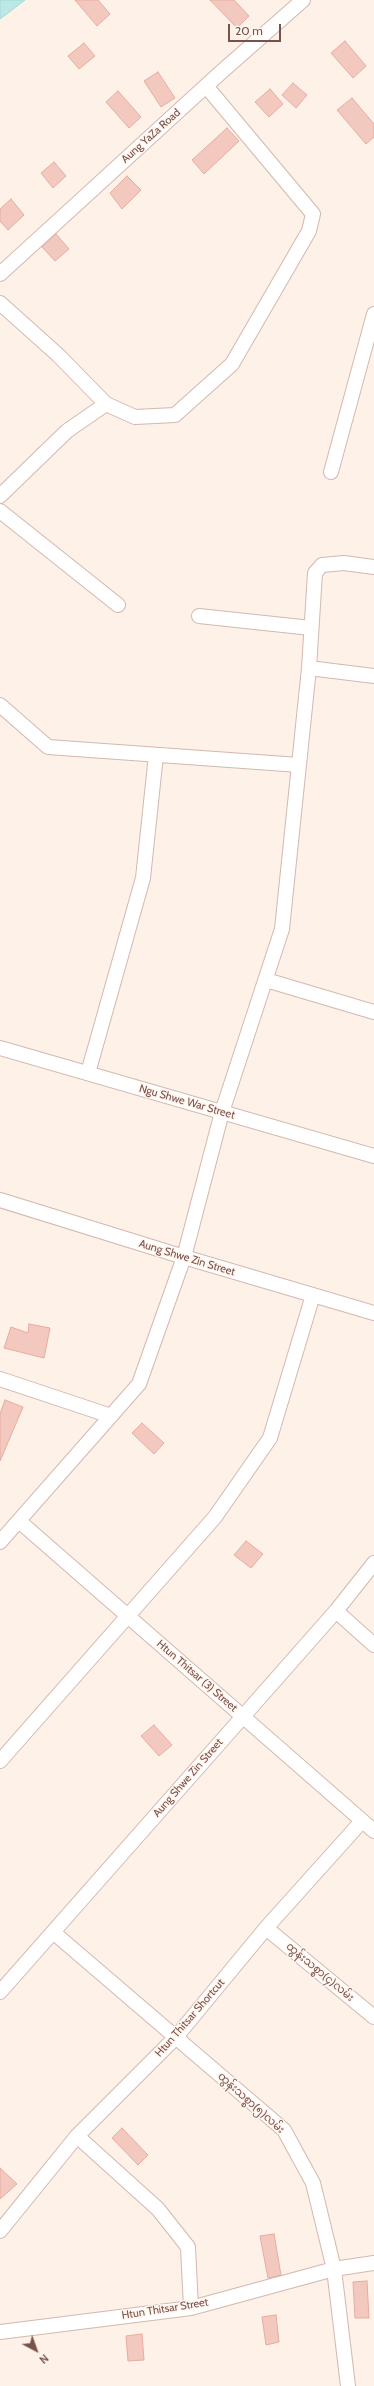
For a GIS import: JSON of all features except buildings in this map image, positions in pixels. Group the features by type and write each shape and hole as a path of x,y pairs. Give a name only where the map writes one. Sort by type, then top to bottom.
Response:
{"street":[{"name":"Aung YaZa Road","path":"0,274 206,86 304,0"},
{"path":"0,303 58,355 106,404 135,417 175,415 232,364 309,231 313,214 206,86"},
{"path":"331,472 374,314"},
{"path":"0,496 67,431 106,404"},
{"path":"0,511 118,605"},
{"path":"0,1542 139,1384 184,1257 222,1112 282,929 309,668 315,573 322,565 344,563 374,567"},
{"path":"199,616 312,628"},
{"path":"309,668 374,676"},
{"path":"0,705 48,747 299,765"},
{"path":"88,1073 143,878 156,755"},
{"path":"266,980 374,1012"},
{"name":"Ngu Shwe War Street","path":"0,1048 374,1156"},
{"name":"Aung Shwe Zin Street","path":"0,1200 184,1257 374,1313"},
{"path":"0,1761 215,1517 270,1438 313,1295"},
{"path":"0,1379 111,1416"},
{"name":"Htun Thitsar (3) Street","path":"19,1521 374,1831"},
{"name":"Aung Shwe Zin Street","path":"0,1992 336,1611 374,1563"},
{"path":"336,1611 374,1645"},
{"name":"Htun Thitsar Shortcut","path":"0,2231 77,2136 176,2037 266,1928 362,1821"},
{"name":"ထွန်းသစ္စာ(၄)လမ်း","path":"266,1928 374,2017"},
{"name":"ထွန်းသစ္စာ(၅)လမ်း","path":"53,1932 284,2130 313,2183 334,2270 348,2386"},
{"path":"77,2136 158,2209 188,2247 191,2308"},
{"name":"Htun Thitsar Street","path":"0,2332 191,2308 334,2270 374,2263"}],"water":[{"path":"0,0 25,0 0,19"}]}
